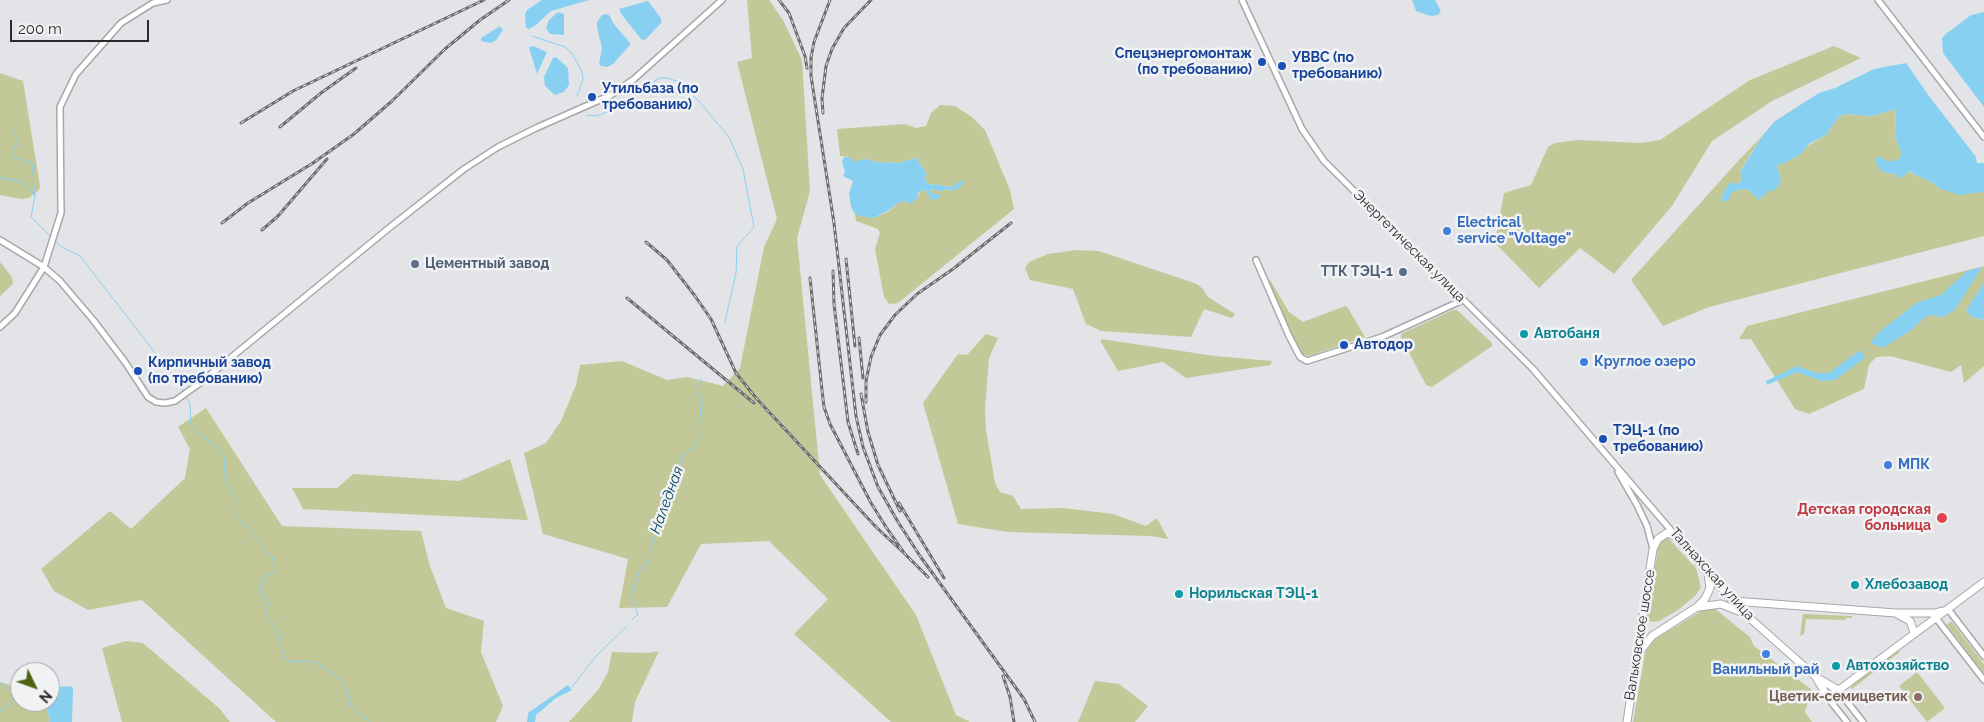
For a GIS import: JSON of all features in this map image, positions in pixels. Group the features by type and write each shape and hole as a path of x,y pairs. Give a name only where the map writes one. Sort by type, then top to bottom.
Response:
{"main road":[{"name":"Вальковское шоссе","path":"1627,722 1653,549 1661,536 1667,533 1674,533"},
{"name":"Талнахская улица","path":"1674,533 1744,613 1816,677 1838,690"},
{"path":"1638,653 1655,631 1675,622 1697,607 1708,594 1710,582 1708,573"},
{"path":"1828,698 1914,632 1948,610 1984,582"},
{"path":"1734,601 1896,613 1935,613 1948,610"},
{"path":"1697,607 1708,604 1721,604 1744,613"},
{"path":"1896,613 1910,621 1914,632"},
{"path":"1643,620 1646,627 1655,631"},
{"name":"Талнахская улица","path":"1816,677 1828,698"}],"street":[{"path":"0,327 15,313 44,267 61,213 60,107 76,74 121,23 153,3 166,0"},
{"path":"0,240 44,267 60,281 125,362 148,398 156,402 165,403 184,396 200,384 389,228 464,169 498,147 611,95 634,79 722,0"},
{"name":"Энергетическая улица","path":"1242,0 1302,129 1312,146 1324,161 1546,382 1614,465"},
{"path":"1878,0 1984,137"},
{"path":"1256,260 1289,336 1298,353 1307,361 1398,331 1463,300"},
{"name":"Талнахская улица","path":"1614,465 1674,533"},
{"name":"Вальковское шоссе","path":"1614,465 1637,505 1653,549"},
{"path":"1948,610 1984,656"},
{"path":"1936,618 1984,680"},
{"name":"Талнахская улица","path":"1838,690 1863,722"},
{"name":"Талнахская улица","path":"1828,698 1847,722"}],"green space":[{"path":"747,0 769,0 783,20 802,60 810,191 797,238 820,475 916,615 956,715 970,722 891,722 794,634 828,599 769,541 701,544 667,607 619,608 628,559 543,534 524,453 546,443 561,421 576,385 580,365 622,361 667,380 687,377 723,386 740,368 764,247 777,219 737,62 752,58"},
{"path":"1834,46 1861,58 1772,101 1712,141 1672,206 1614,274 1580,248 1539,288 1495,243 1504,193 1531,185 1548,147 1555,143 1578,140 1640,143 1660,140 1750,80"},
{"path":"0,73 23,81 40,186 39,190 29,198 21,199 0,195"},
{"path":"940,105 955,106 972,117 985,130 1010,190 1014,209 898,303 889,304 884,297 875,249 880,233 878,229 856,221 855,214 873,218 888,212 898,203 916,199 923,189 930,196 940,195 929,191 933,189 941,191 948,189 953,191 960,183 952,187 929,184 924,178 925,171 916,158 899,163 864,159 855,162 849,157 840,156 837,129 905,124 916,128 926,126 931,113"},
{"path":"1896,109 1895,136 1902,155 1896,161 1887,161 1896,172 1907,171 1931,182 1941,189 1981,192 1984,194 1984,236 1709,307 1663,326 1631,280 1763,135 1740,171 1742,179 1732,192 1743,189 1769,191 1781,182 1777,165 1787,162 1826,135 1839,116 1847,114 1872,116"},
{"path":"1077,250 1099,251 1197,284 1208,297 1235,314 1232,318 1204,309 1191,337 1101,331 1086,324 1073,289 1030,280 1025,268 1029,262 1048,254"},
{"path":"0,262 12,277 13,284 0,296"},
{"path":"1984,266 1984,283 1966,310 1972,317 1984,320 1984,366 1964,383 1961,365 1951,372 1890,356 1876,357 1869,365 1864,389 1809,414 1795,409 1751,339 1739,339 1747,326"},
{"path":"1266,280 1270,280 1289,312 1303,322 1345,306 1365,337 1309,356 1303,354 1298,350"},
{"path":"1453,310 1457,310 1492,343 1492,346 1432,387 1426,385 1401,334"},
{"path":"986,334 998,338 989,358 985,409 986,430 995,483 1000,492 1013,496 1021,509 1063,508 1113,514 1146,526 1157,518 1168,539 1151,536 1008,532 958,524 923,403 958,354 967,355"},
{"path":"1101,339 1215,356 1272,361 1270,365 1186,378 1163,362 1118,371"},
{"path":"206,408 282,526 421,531 430,566 446,608 484,621 481,652 503,706 496,722 276,722 142,600 88,610 54,591 41,569 110,511 131,529 185,478 190,449 178,427"},
{"path":"510,459 528,520 303,509 292,488 337,488 353,474 459,481"},
{"path":"1664,538 1668,538 1696,568 1701,587 1696,595 1678,610 1659,621 1653,622 1648,621 1646,616 1659,545"},
{"path":"1714,608 1750,637 1754,646 1812,690 1805,712 1812,722 1633,722 1645,653 1654,640 1701,611"},
{"path":"1803,614 1852,616 1852,618 1846,618 1845,620 1806,619 1804,634 1800,636"},
{"path":"1951,621 1984,664 1984,674 1947,625"},
{"path":"126,641 143,643 220,709 230,722 122,722 102,648"},
{"path":"1897,649 1900,652 1852,689 1853,683"},
{"path":"659,651 635,702 632,722 569,722 598,690 608,672 612,652 648,653"},
{"name":"Цветик-семицветик","path":"1917,672 1945,708 1927,722 1899,686"},
{"path":"1095,681 1119,684 1148,706 1135,722 1078,722"},
{"path":"0,682 10,685 10,712 48,712 50,722 0,722"}],"water":[{"path":"542,0 589,0 551,11 536,25 529,29 526,28 525,14 527,10"},
{"path":"1412,0 1435,0 1441,11 1438,15 1431,16 1416,11"},
{"path":"648,1 662,22 645,40 641,39 619,9"},
{"path":"558,12 564,14 564,35 550,34 546,28 549,20"},
{"path":"1984,12 1984,107 1943,53 1942,38 1971,15"},
{"path":"607,14 630,45 613,64 607,67 599,64 602,48 597,22 602,15"},
{"path":"500,26 503,30 496,40 491,43 481,41 481,38"},
{"path":"533,46 547,52 537,74 529,47"},
{"path":"556,57 568,68 569,85 564,92 555,95 545,86 544,77 553,58"},
{"path":"1906,63 1976,157 1977,163 1984,163 1984,194 1981,192 1959,195 1941,189 1908,171 1897,179 1896,173 1888,174 1879,169 1875,160 1879,156 1887,161 1896,161 1902,155 1895,136 1896,109 1872,116 1847,114 1839,116 1826,135 1809,144 1801,154 1777,165 1781,182 1775,190 1769,191 1758,200 1749,190 1743,189 1732,192 1729,199 1721,203 1723,193 1730,182 1738,184 1742,179 1740,172 1763,135 1775,121 1819,93 1835,88 1874,69"},
{"path":"844,157 849,157 855,162 864,159 899,163 916,158 927,175 924,178 929,184 942,184 942,186 952,187 962,180 963,182 962,186 953,191 948,189 941,191 931,189 930,191 933,194 942,195 936,200 930,199 930,196 923,189 918,193 916,202 916,199 912,201 914,203 911,204 906,201 898,203 888,211 873,218 860,216 855,214 851,207 849,193 853,181 843,176 845,172 842,162"},
{"path":"1982,267 1955,310 1943,317 1932,315 1924,318 1910,331 1883,348 1870,343 1878,333 1916,303 1941,295 1967,271"},
{"path":"1984,283 1984,320 1972,317 1966,310"},
{"path":"1859,351 1866,357 1835,380 1822,381 1797,372 1767,385 1766,381 1797,366 1817,373 1829,373"},
{"path":"568,685 572,690 556,698 536,715 535,722 527,722 528,713"},
{"path":"71,686 73,688 72,722 50,722 48,712 60,712 60,687"}],"waterway":[{"name":"Наледная","path":"532,36 565,47 572,53 582,72 583,79 577,96"},
{"name":"Наледная","path":"587,115 596,116 621,107 653,82 660,78 667,78 677,81 697,99 729,137 743,169 754,227 737,246 736,273 725,322"},
{"path":"14,132 18,141 11,156 32,163 35,196 31,217 51,237"},
{"path":"0,178 23,182 35,196"},
{"path":"54,240 60,246 80,256 180,385 184,393"},
{"path":"1861,353 1866,350"},
{"name":"Наледная","path":"632,620 638,614 631,596 640,569 649,561 650,548 660,527 666,503 683,455 693,448 699,439 701,401 697,390 701,379"},
{"path":"186,397 190,404 191,425 219,449 225,457 224,475 236,499 235,514 272,557 276,570 265,576 260,590 269,603 265,614 275,626 284,657 289,662 312,661 332,672 346,688 351,706 370,722"},
{"name":"Наледная","path":"571,688 596,656 627,626"},
{"path":"0,683 12,691 12,702 0,712"}],"railway":[{"path":"241,123 293,91 484,0"},
{"path":"222,223 248,203 313,163 354,134 392,101 445,49 480,20 509,0"},
{"path":"779,0 789,13 805,56 807,68"},
{"path":"830,0 814,42 811,58 811,76 834,223 856,416 863,447 878,487 898,522 920,556 1024,699 1035,722"},
{"path":"823,113 822,98 826,66 832,49 844,28 871,0"},
{"path":"280,127 321,93 356,68"},
{"path":"262,230 278,216 327,159"},
{"path":"866,402 866,381 871,357 880,335 895,315 917,294 953,269 1011,223"},
{"path":"646,242 667,260 695,296 711,319 736,373 756,398 876,527 905,554"},
{"path":"846,259 855,346"},
{"path":"833,271 834,304 848,422 858,454"},
{"path":"810,278 824,407 830,424 871,503 886,527 905,554 928,577"},
{"path":"627,298 754,403"},
{"path":"859,338 863,378"},
{"path":"861,394 868,432 878,465 900,511"},
{"path":"899,503 944,578"},
{"path":"1003,676 1010,697 1014,722"}],"place":[{"name":"Спецэнергомонтаж (по требованию)","path":"1262,62"},
{"name":"УВВС (по требованию)","path":"1282,66"},
{"name":"Утильбаза (по требованию)","path":"592,97"},
{"name":"Electrical service \"Voltage\"","path":"1447,231"},
{"name":"Цементный завод","path":"415,264"},
{"name":"ТТК ТЭЦ-1","path":"1403,272"},
{"name":"Автобаня","path":"1524,334"},
{"name":"Автодор","path":"1344,345"},
{"name":"Круглое озеро","path":"1584,362"},
{"name":"Кирпичный завод (по требованию)","path":"138,371"},
{"name":"ТЭЦ-1 (по требованию)","path":"1603,439"},
{"name":"МПК","path":"1888,465"},
{"name":"Детская городская больница","path":"1942,518"},
{"name":"Хлебозавод","path":"1855,585"},
{"name":"Норильская ТЭЦ-1","path":"1179,594"},
{"name":"Ванильный рай","path":"1766,654"},
{"name":"Автохозяйство","path":"1836,666"},
{"name":"Цветик-семицветик","path":"1918,697"}]}
